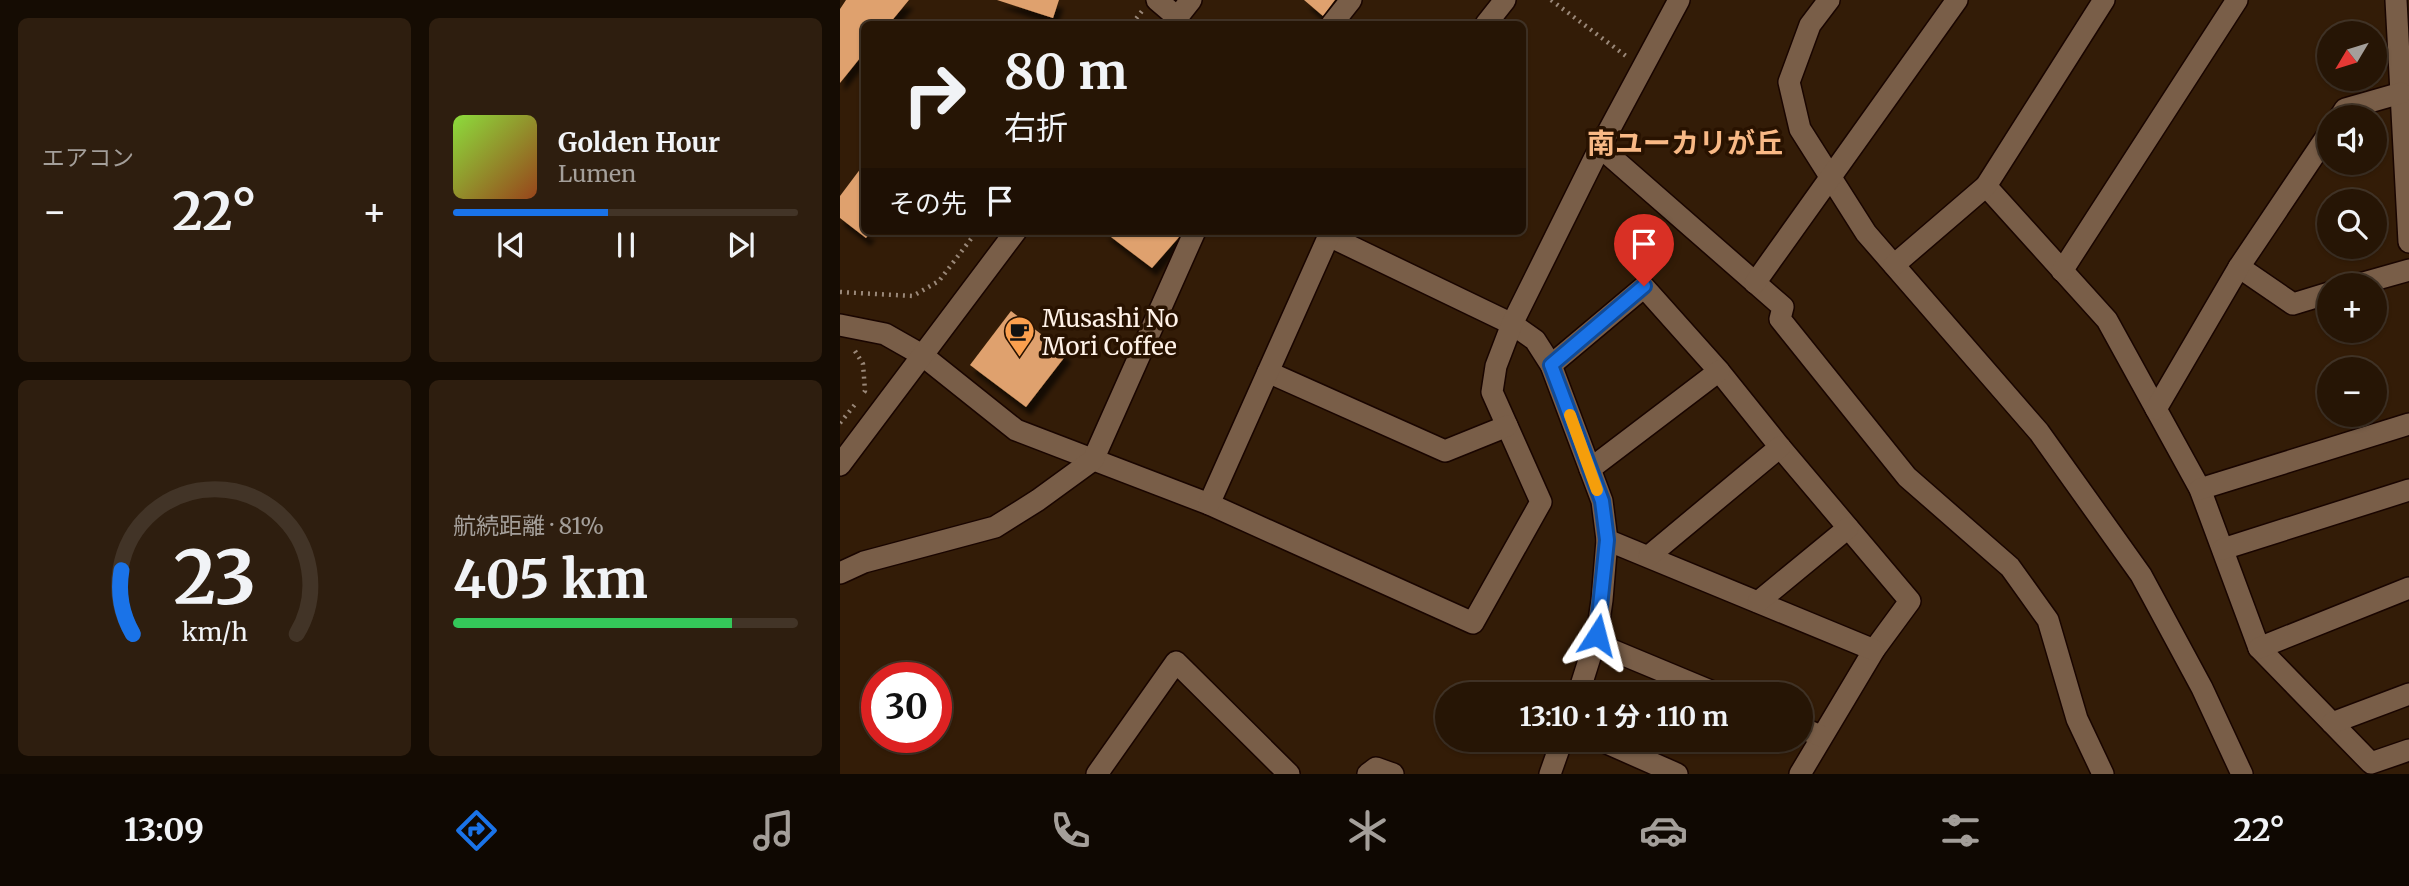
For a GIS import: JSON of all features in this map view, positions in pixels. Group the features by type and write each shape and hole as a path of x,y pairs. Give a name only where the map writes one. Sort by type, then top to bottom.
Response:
{"street":[{"path":"1150,5 1174,21 1191,0"},
{"path":"1334,21 1351,0"},
{"path":"1488,21 1505,0"},
{"path":"840,325 886,334 922,355 1016,430 1209,504 1474,623 1541,502 1492,392 1496,366 1512,324 1600,147 1679,0"},
{"path":"1829,0 1810,25 1789,82 1800,129 1866,233 2039,432 2141,575 2202,688 2242,774"},
{"path":"1755,283 1957,0"},
{"path":"1894,265 1986,186 2104,0"},
{"path":"2062,271 2237,0"},
{"path":"2396,0 2407,161 2409,242"},
{"path":"2359,105 2401,93"},
{"path":"1600,147 1783,307 1780,319 1907,477 2010,567 2048,620 2077,719 2104,774"},
{"path":"2156,409 2239,267 2317,151"},
{"path":"1986,186 2107,320 2200,489 2259,648 2371,763 2409,750"},
{"path":"840,465 1013,235"},
{"path":"840,573 864,562 995,527 1093,460 1193,235"},
{"path":"1209,504 1329,235"},
{"path":"1334,235 1512,324 1535,340 1551,365 1602,501 1607,540 1602,600 1594,643 1582,682"},
{"path":"2239,267 2293,304 2317,297"},
{"path":"2387,276 2409,270"},
{"path":"1551,365 1644,286 1719,370 1910,601 1874,650 1800,774"},
{"path":"1590,469 1719,370"},
{"path":"1268,372 1445,451 1507,426"},
{"path":"2200,489 2409,424"},
{"path":"1649,556 1780,447"},
{"path":"2223,549 2409,490"},
{"path":"1758,602 1849,528"},
{"path":"1607,540 1874,650"},
{"path":"2259,648 2409,588"},
{"path":"1594,643 1688,682"},
{"path":"1107,770 1176,662 1289,774"},
{"path":"2332,723 2409,694"},
{"path":"1813,733 1821,736"},
{"path":"1550,774 1558,752"},
{"path":"1626,752 1672,773"},
{"path":"1368,774 1376,768 1393,774"}],"path":[{"path":"1551,0 1643,68"},
{"path":"1135,21 1150,5"},
{"path":"840,292 912,296 939,281 974,235"},
{"path":"840,423 865,391 863,364 854,348 847,347"}],"building":[{"path":"846,0 909,0 892,21 861,21 861,57 840,83 840,9"},
{"path":"997,0 1059,0 1053,18"},
{"path":"1304,0 1335,0 1323,16"},
{"path":"861,168 861,234 840,218 840,196"},
{"path":"1108,235 1179,235 1152,268"},
{"path":"1011,311 1067,354 1026,407 970,365"}],"slow traffic":[{"path":"1570,415 1597,490"}],"place":[{"name":"Musashi No Mori Coffee","path":"1019,359"}],"district":[{"name":"南ユーカリが丘","path":"1685,143"}],"route":[{"path":"1597,635 1607,540 1602,501 1551,365 1644,286"}]}
